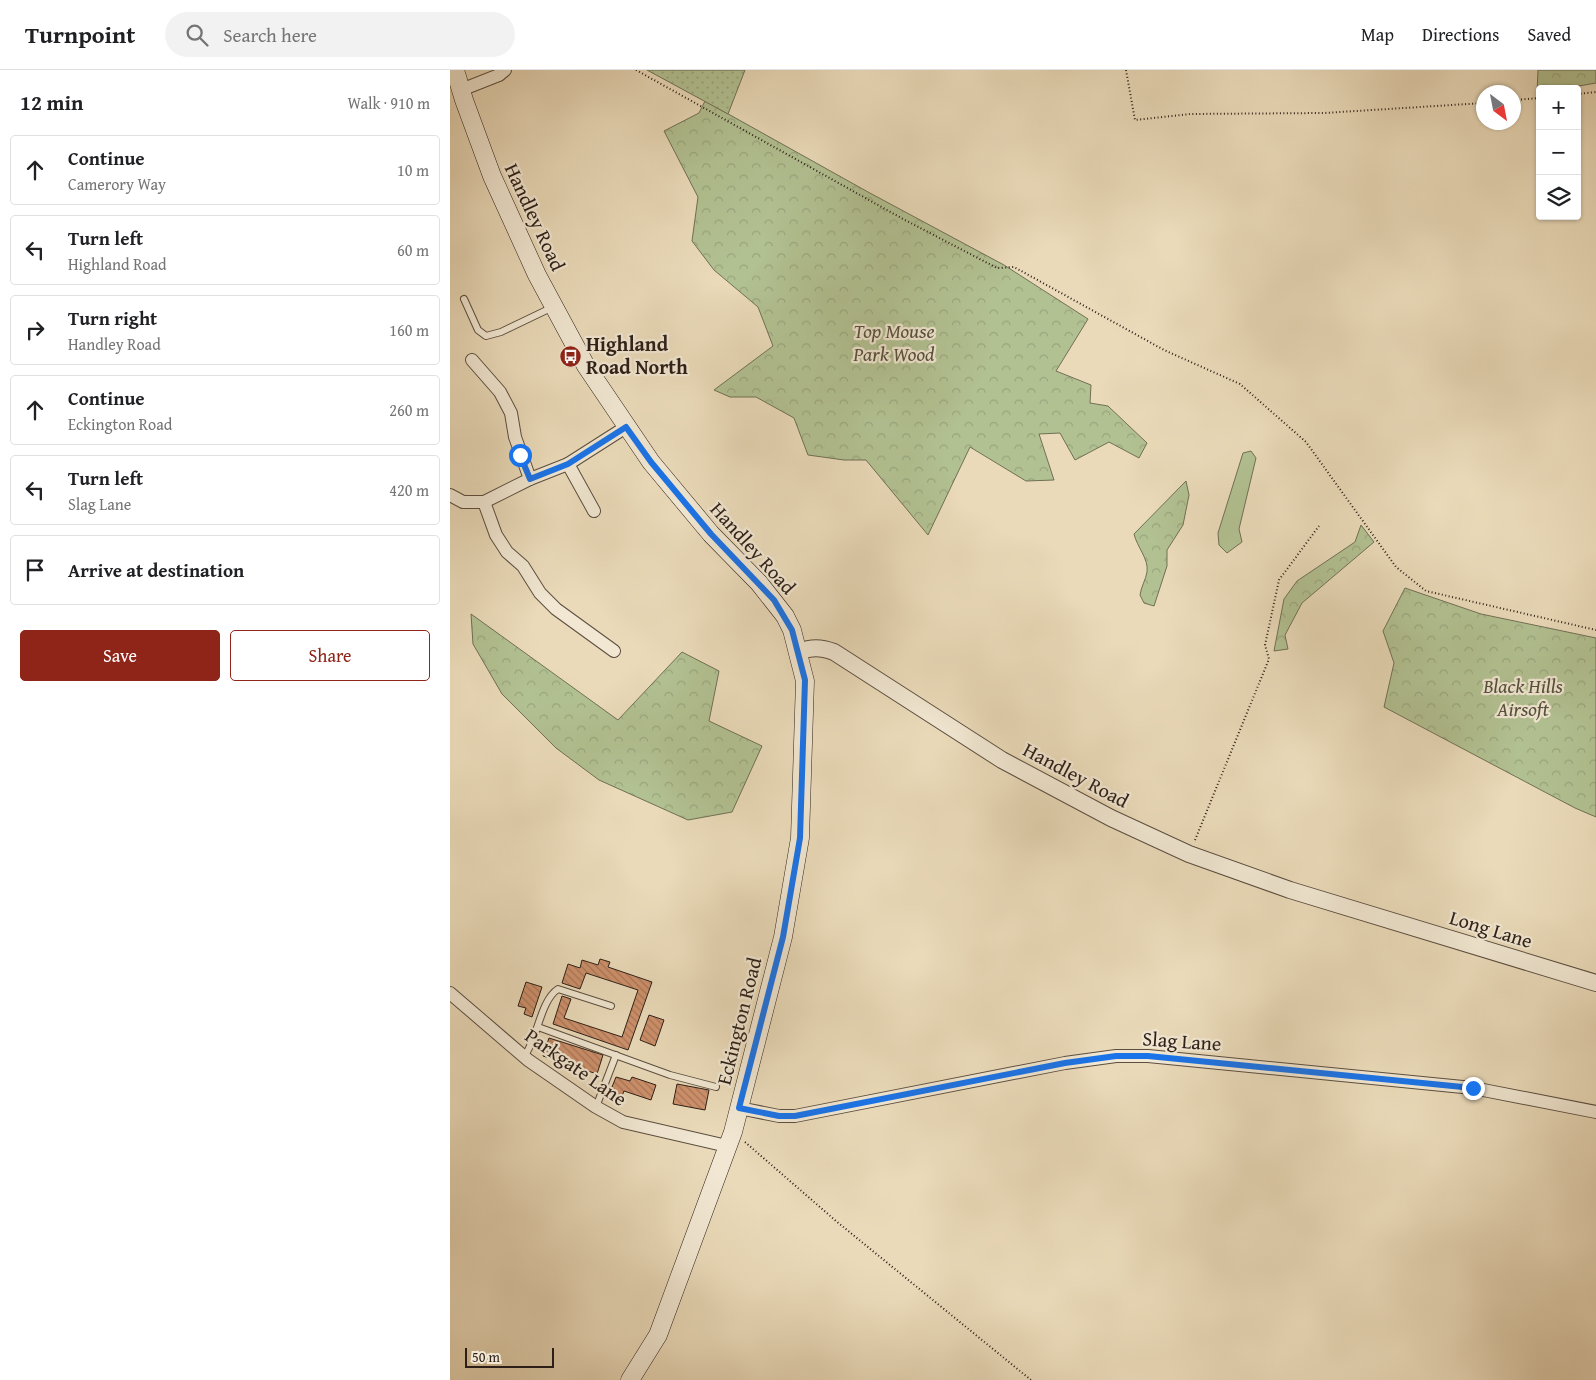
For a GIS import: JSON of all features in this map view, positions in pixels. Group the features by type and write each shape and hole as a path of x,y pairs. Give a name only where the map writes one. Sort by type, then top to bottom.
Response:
{"main road":[{"name":"Handley Road","path":"455,70 492,176 537,275 586,366 651,462 711,534 774,600 792,630 798,652"},
{"name":"Eckington Road","path":"630,1380 658,1335 730,1139 783,937 800,838 805,680 798,652"}],"street":[{"path":"461,90 499,75 505,70"},
{"path":"472,360 500,392 511,413 515,437 530,479"},
{"path":"450,495 463,502 484,502 530,479 568,464 626,427"},
{"path":"568,464 594,511"},
{"path":"484,502 496,535 507,552 523,566 540,593 556,609 614,651"},
{"name":"Handley Road","path":"798,652 809,648 822,648 834,652 1002,760 1111,818 1189,854 1290,890 1374,916"},
{"name":"Long Lane","path":"1374,916 1596,983"},
{"name":"Parkgate Lane","path":"450,992 524,1057 596,1107 623,1122 730,1139"},
{"name":"Slag Lane","path":"739,1108 779,1116 795,1116 1065,1063 1116,1056 1148,1056 1473,1088 1596,1112"}],"lane":[{"path":"464,299 478,330 486,336 501,332 554,306"},
{"path":"524,1057 532,1045 547,1002 552,992 558,988 611,1006"},
{"path":"538,1027 670,1075 716,1087"},
{"path":"596,1107 616,1055"}],"path":[{"path":"636,70 997,268 1014,267 1164,350 1240,384 1306,442 1396,567 1426,591 1596,630"},
{"path":"1126,70 1135,120 1190,114 1324,113 1476,104"},
{"path":"1581,94 1596,92"},
{"path":"1521,99 1536,98"},
{"path":"1189,854 1269,659 1265,645 1279,580 1319,526"},
{"path":"730,1139 836,1221 1031,1380"}],"green space":[{"path":"647,70 745,70 728,114"},
{"path":"1538,70 1596,70 1596,83 1581,86 1537,85"},
{"name":"Top Mouse Park Wood","path":"705,101 1004,265 1088,319 1056,371 1091,385 1090,403 1108,406 1147,443 1139,458 1109,442 1075,460 1060,433 1039,434 1054,480 1026,481 970,447 928,535 866,460 844,460 808,455 794,418 756,397 730,397 714,390 773,346 758,307 714,270 692,241 698,197 664,131 699,113"},
{"path":"1251,451 1256,458 1239,529 1242,542 1227,553 1219,545 1218,533 1243,453"},
{"path":"1186,481 1189,495 1183,525 1167,550 1167,566 1154,606 1144,603 1140,595 1147,567 1134,534"},
{"path":"1361,525 1374,542 1302,603 1285,635 1288,649 1274,651 1284,599 1297,581 1355,542"},
{"name":"Black Hills Airsoft","path":"1405,588 1481,614 1596,638 1596,817 1575,808 1384,707 1394,663 1383,631"},
{"path":"471,614 618,720 682,652 719,671 709,721 762,746 732,812 688,820 599,780 556,748 502,694 473,644"}],"building":[{"path":"600,959 610,962 608,967 652,982 628,1050 553,1024 562,996 571,999 564,1018 622,1037 638,990 586,973 580,989 562,983 568,964 580,968 582,960 598,965"},
{"path":"526,982 542,987 532,1017 524,1014 526,1008 518,1006"},
{"path":"649,1015 664,1020 655,1046 640,1040"},
{"path":"549,1038 603,1055 597,1074 543,1056"},
{"path":"616,1077 630,1081 632,1077 656,1085 651,1100 624,1091 622,1096 610,1092"},
{"path":"677,1084 709,1090 705,1110 673,1104"}],"place":[{"name":"Highland Road North","path":"570,356"}],"route":[{"path":"520,455 530,479 568,464 626,427 651,462 711,534 774,600 792,630 805,680 800,838 783,937 739,1108 779,1116 795,1116 1065,1063 1116,1056 1148,1056 1473,1088"}]}
